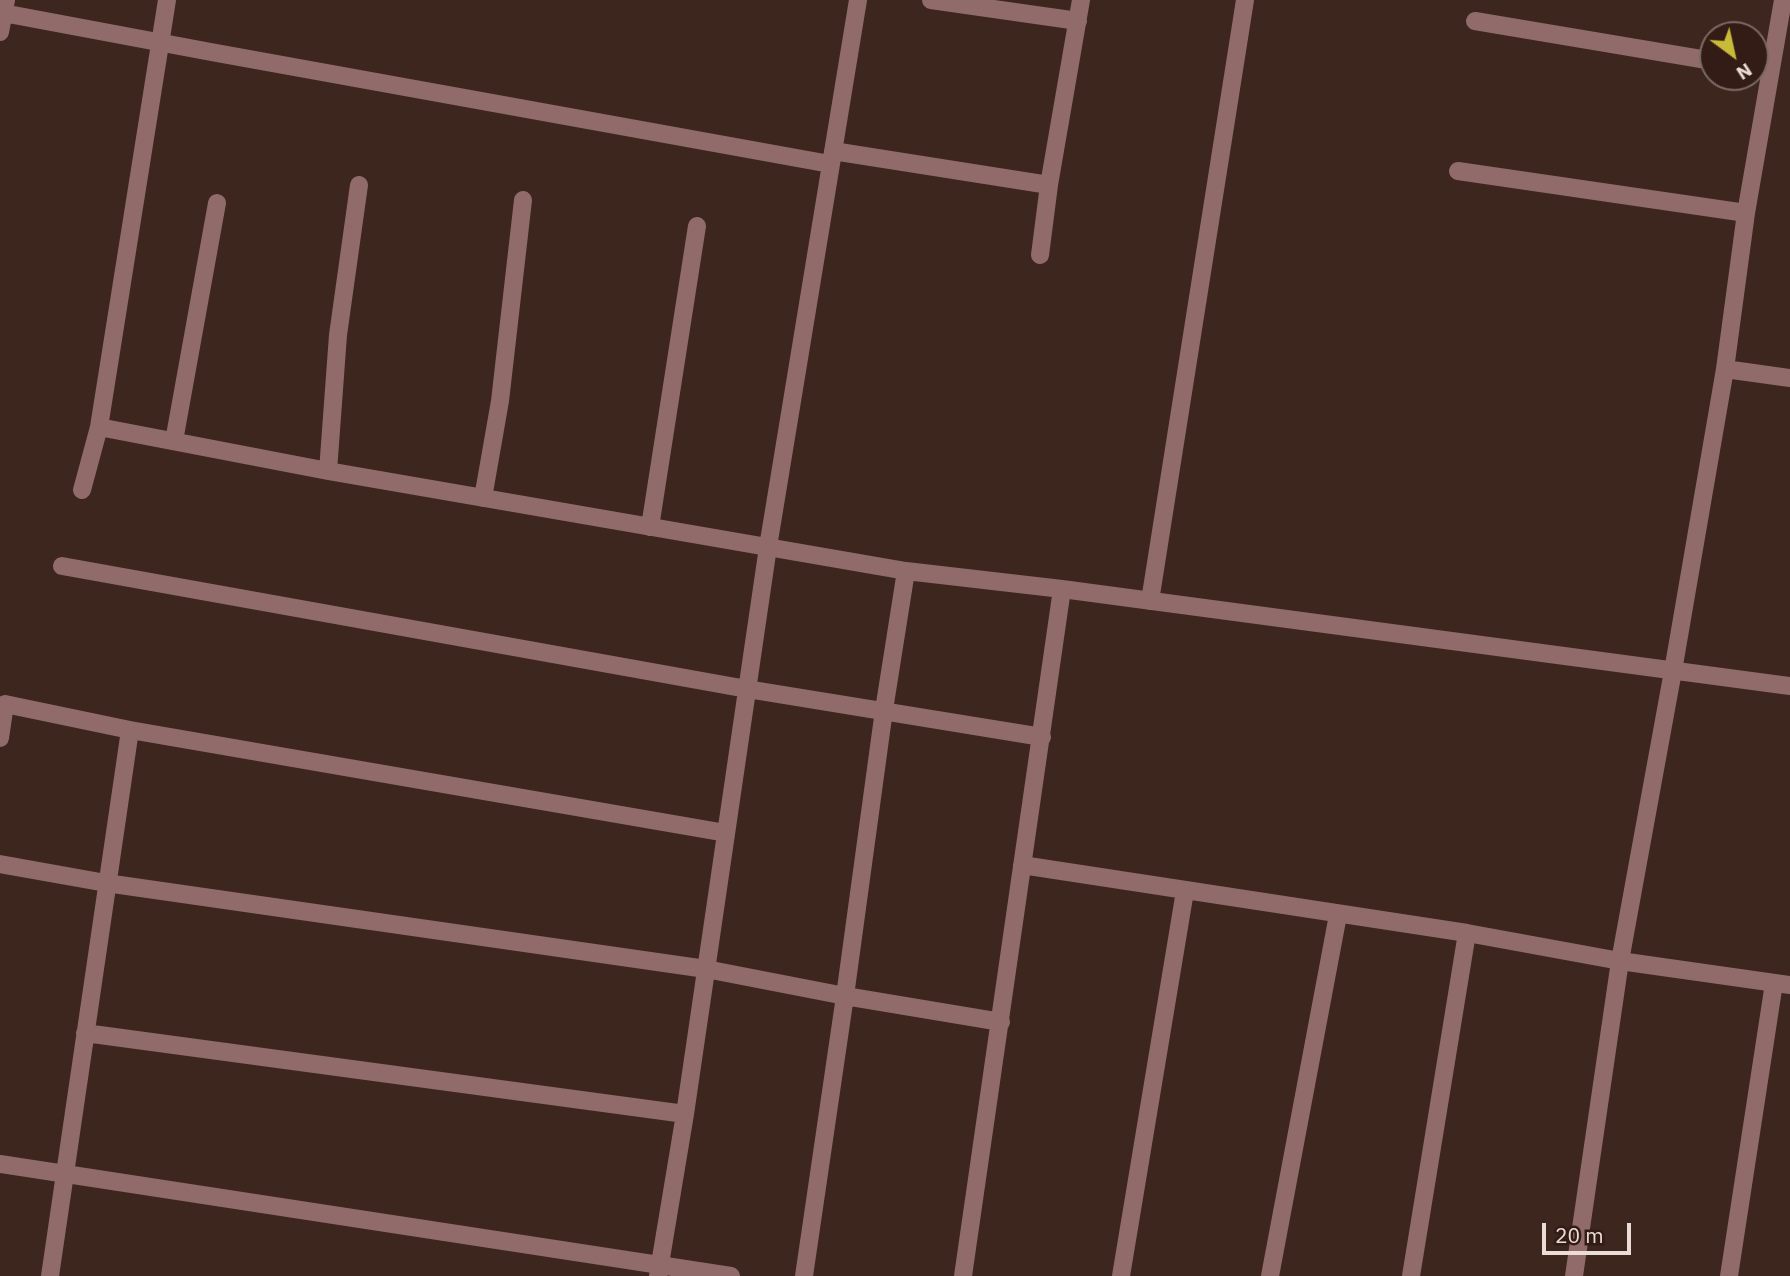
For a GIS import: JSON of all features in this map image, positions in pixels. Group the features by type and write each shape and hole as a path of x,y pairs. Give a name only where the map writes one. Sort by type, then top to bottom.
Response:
{"street":[{"path":"82,490 99,427 167,0"},
{"path":"658,1271 685,1114 768,548 858,0"},
{"path":"932,0 1078,21"},
{"path":"1040,255 1049,185 1081,0"},
{"path":"1150,601 1245,0"},
{"path":"1769,48 1783,0"},
{"path":"0,32 4,6 160,43 832,157 1049,185"},
{"path":"1475,21 1699,59"},
{"path":"1573,1276 1620,961 1725,369 1760,91"},
{"path":"1458,171 1746,213"},
{"path":"328,471 338,334 359,186"},
{"path":"483,498 500,401 523,200"},
{"path":"174,441 217,203"},
{"path":"650,527 697,226"},
{"path":"1725,369 1790,378"},
{"path":"99,427 328,471 906,571 1062,589 1790,686"},
{"path":"62,566 747,689 1042,737"},
{"path":"804,1276 906,571"},
{"path":"963,1276 1062,589"},
{"path":"0,738 5,704 130,730 726,833"},
{"path":"50,1276 130,730"},
{"path":"0,864 106,883 706,969 1001,1022"},
{"path":"1022,865 1467,933 1620,961 1782,984 1729,1276"},
{"path":"1121,1276 1185,891"},
{"path":"1270,1276 1338,915"},
{"path":"1411,1276 1467,933"},
{"path":"85,1033 685,1114"},
{"path":"0,1164 658,1271 731,1276"}]}
